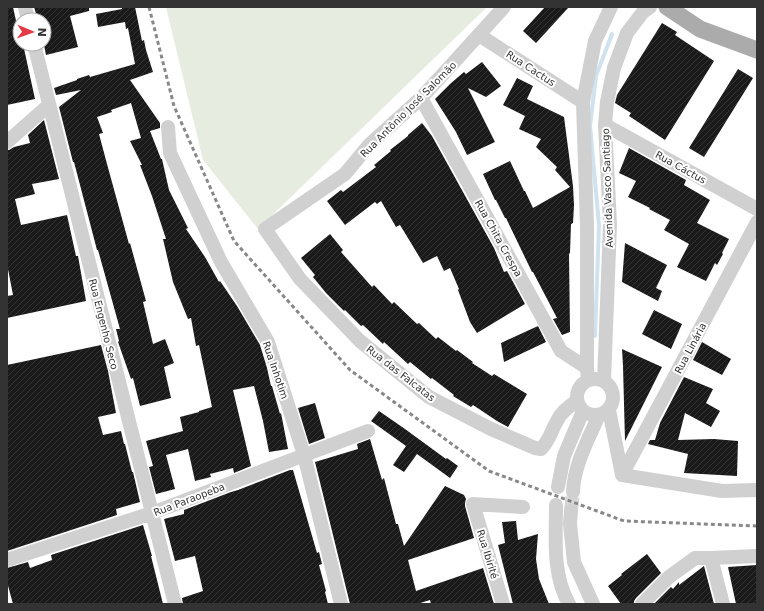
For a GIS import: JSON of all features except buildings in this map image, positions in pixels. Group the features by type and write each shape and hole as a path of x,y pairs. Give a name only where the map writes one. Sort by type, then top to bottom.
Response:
{"main road":[{"path":"667,7 700,29 757,50"}],"street":[{"name":"Rua Antônio José Salomão","path":"265,229 345,174 369,145 421,98 504,7"},
{"path":"604,412 594,416 588,414 580,406 577,395 587,374 587,227 583,102 595,42 611,7"},
{"name":"Avenida Vasco Santiago","path":"604,381 610,224 605,125 607,102 614,68 627,33 643,12 650,7"},
{"name":"Rua Cactus","path":"479,35 583,102"},
{"name":"Rua Engenho Seco","path":"36,52 175,604"},
{"name":"Rua Chita Crespa","path":"421,98 561,351 587,374"},
{"path":"7,142 49,105"},
{"name":"Rua Cáctus","path":"605,125 757,209"},
{"name":"Rua Inhotim","path":"168,127 170,153 221,262 268,342 304,455 341,604"},
{"name":"Rua Linária","path":"622,475 757,222"},
{"name":"Rua das Falcatas","path":"265,229 300,279 360,341 429,398 491,429 535,448 541,449 547,443 557,419 569,406 580,406"},
{"path":"573,492 573,484 582,453 604,412 612,404 614,398 610,385 599,379 593,379 587,374"},
{"path":"558,487 564,456 580,406"},
{"path":"604,412 622,475 722,491 757,490"},
{"name":"Rua Paraopeba","path":"7,560 152,513 368,431"},
{"name":"Rua Ibirité","path":"502,604 473,504 523,507"},
{"path":"556,506 556,561 564,594 569,604"},
{"path":"571,511 570,524 574,562 593,604"},
{"path":"642,604 669,577 695,558 757,556"},
{"path":"711,558 723,604"}],"shaded area":[{"path":"166,7 487,7 258,229 203,160"}],"waterway":[{"path":"595,336 599,225 590,126 596,76 612,34"}],"tunnel":[{"path":"571,511 573,492"}],"railway":[{"path":"149,7 174,106 234,241 350,370 489,471 624,521 757,526"}]}
